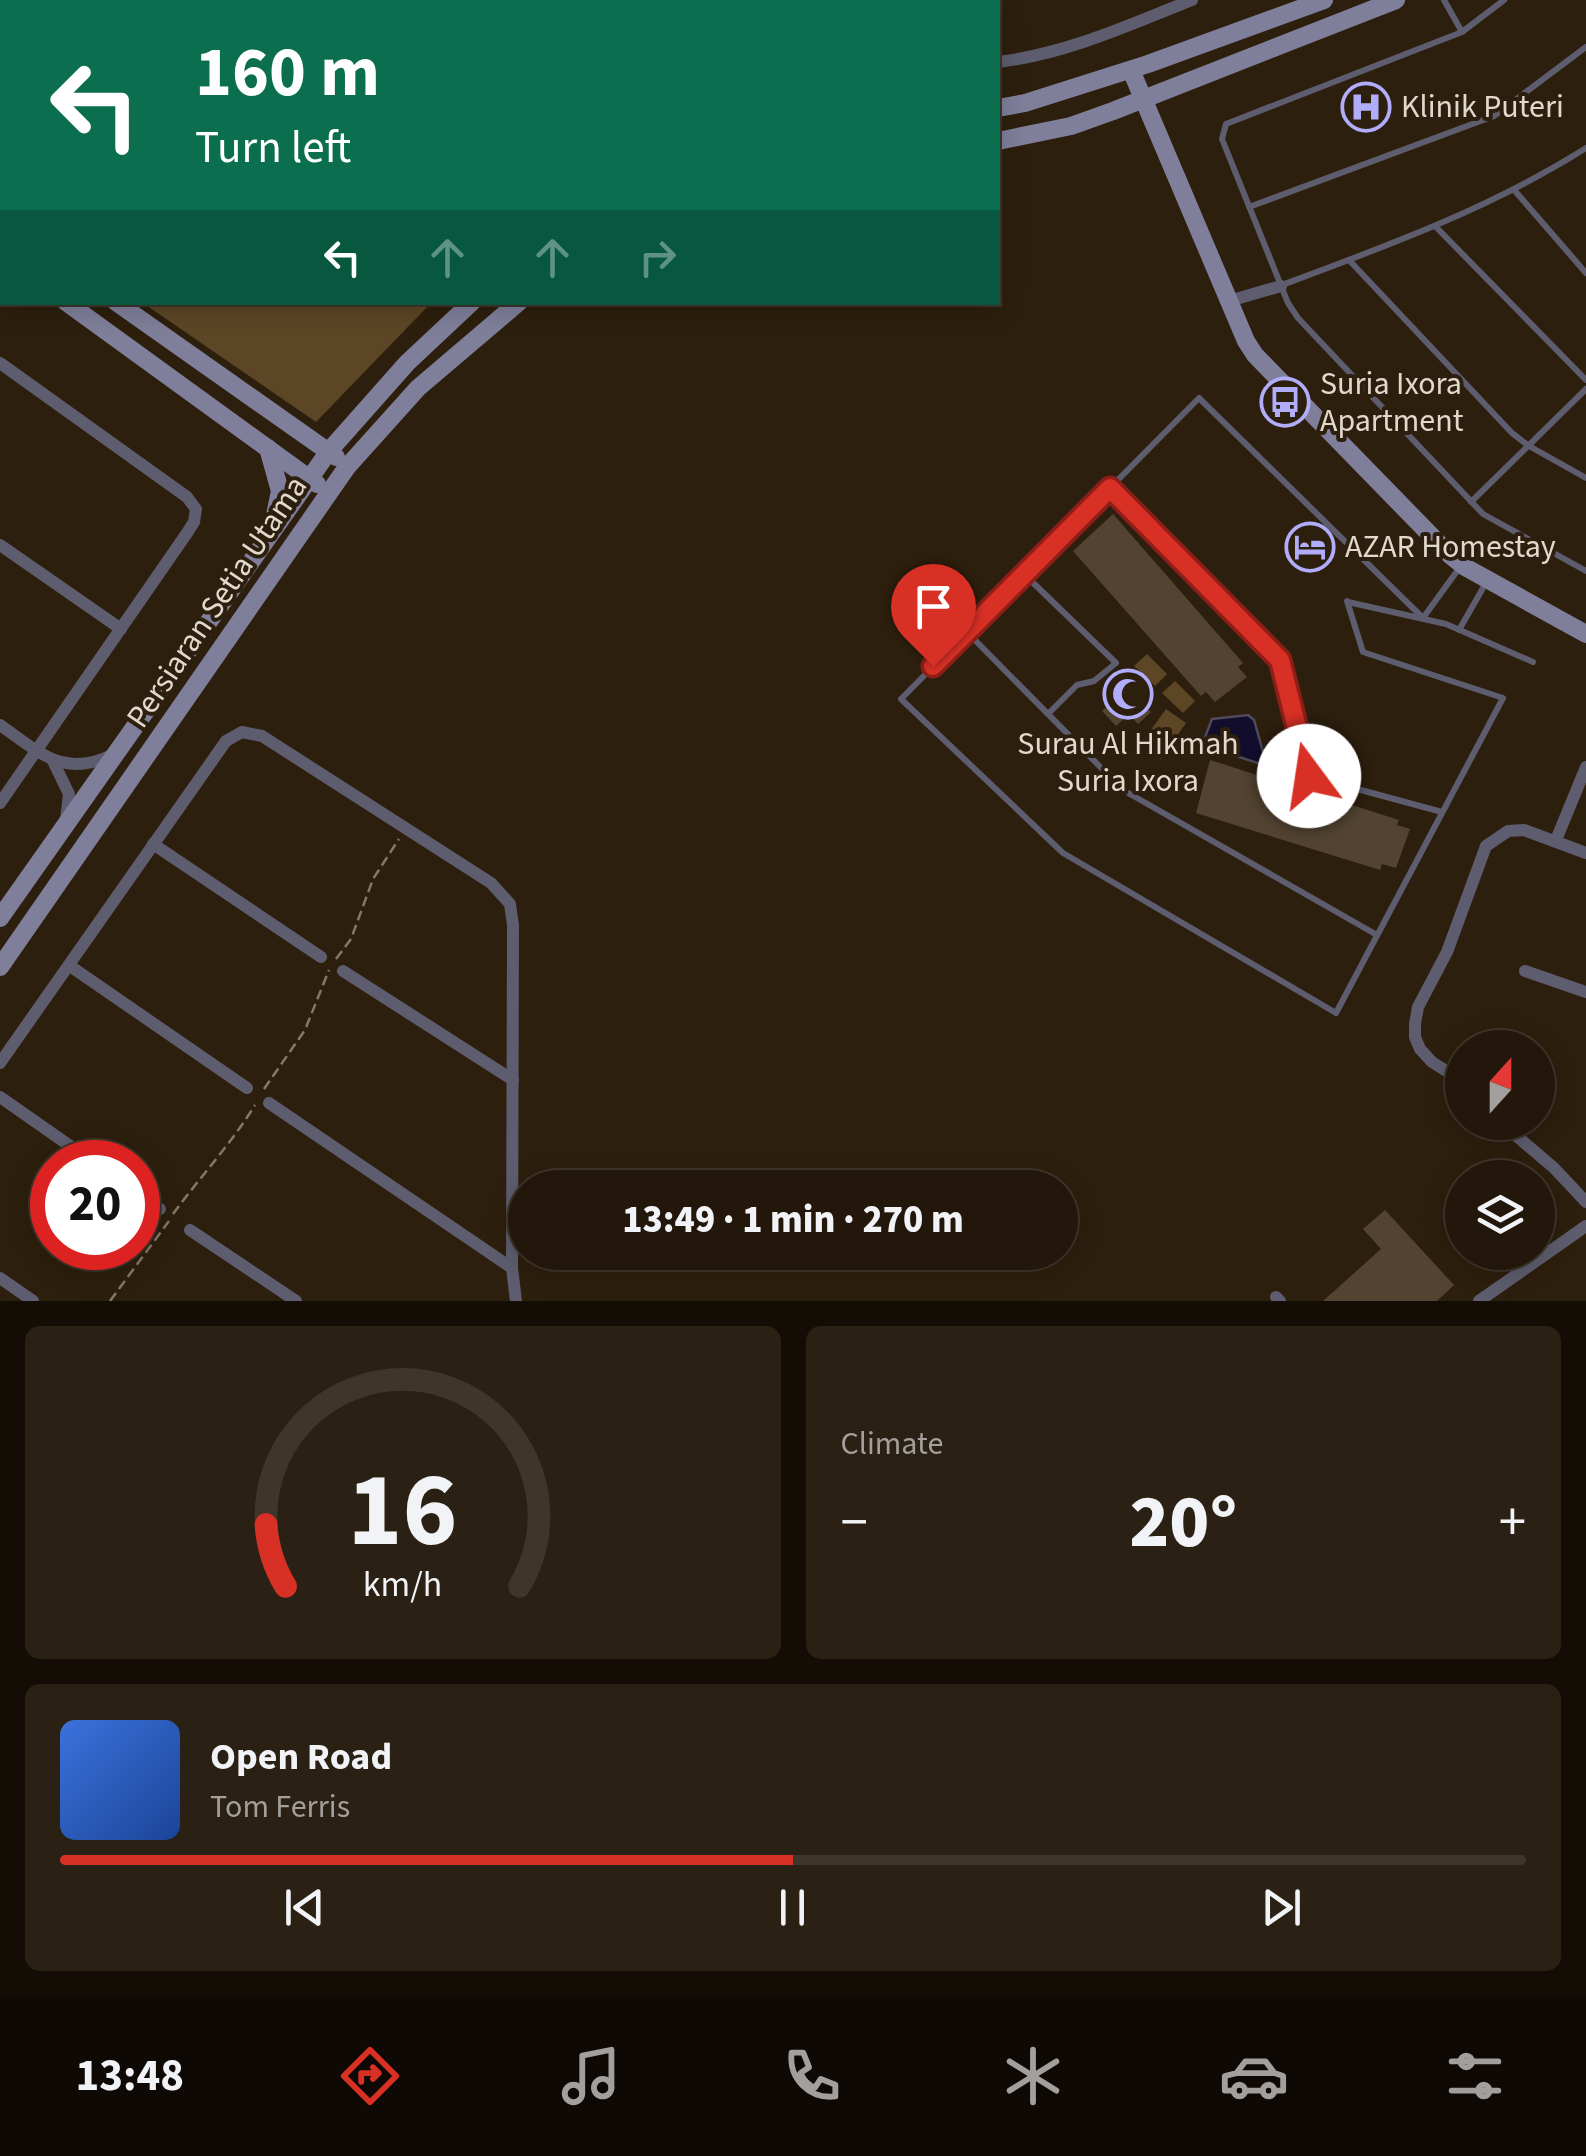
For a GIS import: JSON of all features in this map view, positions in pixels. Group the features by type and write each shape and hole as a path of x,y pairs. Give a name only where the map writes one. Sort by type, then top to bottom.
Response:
{"street":[{"path":"1000,62 1066,48 1190,0"},
{"path":"1007,106 1132,70 1324,0"},
{"path":"1000,141 1071,126 1396,0"},
{"path":"1132,70 1255,354 1462,564 1586,634"},
{"path":"1229,301 1281,286"},
{"path":"70,305 328,493"},
{"path":"120,305 347,467"},
{"name":"Persiaran Setia Utama","path":"0,918 329,451 407,363 469,305"},
{"name":"Persiaran Setia Utama","path":"0,966 347,467 418,388 515,305"},
{"path":"0,364 188,497 196,509 194,522 0,803"},
{"path":"268,448 280,490 272,530"},
{"path":"0,545 121,628"},
{"path":"0,725 53,761 88,766 118,752"},
{"path":"0,1063 226,741 242,732 262,736 491,883 510,904 513,1170"},
{"path":"53,761 69,794 64,827"},
{"path":"1556,840 1586,766"},
{"path":"1445,1070 1420,1049 1415,1037 1418,1007 1447,952 1486,846 1508,831 1524,830 1586,853"},
{"path":"154,844 321,956"},
{"path":"70,966 247,1088"},
{"path":"343,971 513,1080"},
{"path":"1526,971 1586,992"},
{"path":"0,1097 62,1140"},
{"path":"270,1103 508,1265"},
{"path":"1521,1140 1586,1202"},
{"path":"1479,1301 1586,1226"},
{"path":"190,1230 296,1301"},
{"path":"512,1270 516,1301"},
{"path":"0,1278 33,1301"}],"lane":[{"path":"1444,0 1462,32"},
{"path":"1504,0 1462,32 1226,124 1222,138 1281,286 1298,318 1482,514 1586,571"},
{"path":"1249,207 1494,116 1586,47"},
{"path":"1281,286 1436,227 1515,191 1586,148"},
{"path":"1515,191 1586,273"},
{"path":"1436,227 1586,380"},
{"path":"1349,260 1512,433 1586,478"},
{"path":"1471,502 1586,389"},
{"path":"1423,618 1199,398 901,698 1063,853 1336,1013 1503,698 1363,652 1347,602 1423,618 1533,662"},
{"path":"1110,488 1280,660 1309,776 1442,812"},
{"path":"1423,618 1462,564"},
{"path":"1024,574 1116,663 1094,681 1077,685 1048,714"},
{"path":"1459,630 1488,580"},
{"path":"968,632 1123,790 1377,936"}],"path":[{"path":"110,1301 195,1182 235,1136 286,1053 305,1030 328,970 351,940 373,879 405,830"}],"shaded area":[{"path":"146,305 429,305 316,422"},
{"path":"1147,654 1167,674 1155,686 1134,666"},
{"path":"1175,681 1195,701 1183,713 1162,693"},
{"path":"1166,709 1186,723 1161,759 1140,745"},
{"path":"1248,715 1254,720 1267,766 1202,745 1212,719"}],"building":[{"path":"1113,514 1243,663 1238,667 1247,677 1215,702 1206,692 1201,696 1073,551"},
{"name":"Surau Al Hikmah Suria Ixora","path":"1128,669 1153,698 1145,705 1151,712 1138,724 1129,714 1116,726 1102,711 1113,701 1103,691"},
{"path":"1210,760 1399,820 1397,825 1410,829 1396,868 1382,864 1380,870 1196,813"},
{"path":"1385,1210 1454,1285 1437,1301 1323,1301 1381,1249 1363,1229"}],"place":[{"name":"Klinik Puteri","path":"1366,107"},
{"name":"Suria Ixora Apartment","path":"1285,402"},
{"name":"AZAR Homestay","path":"1310,547"},
{"name":"Surau Al Hikmah Suria Ixora","path":"1128,694"}],"route":[{"path":"933,666 1110,488 1280,660 1309,776"}]}
